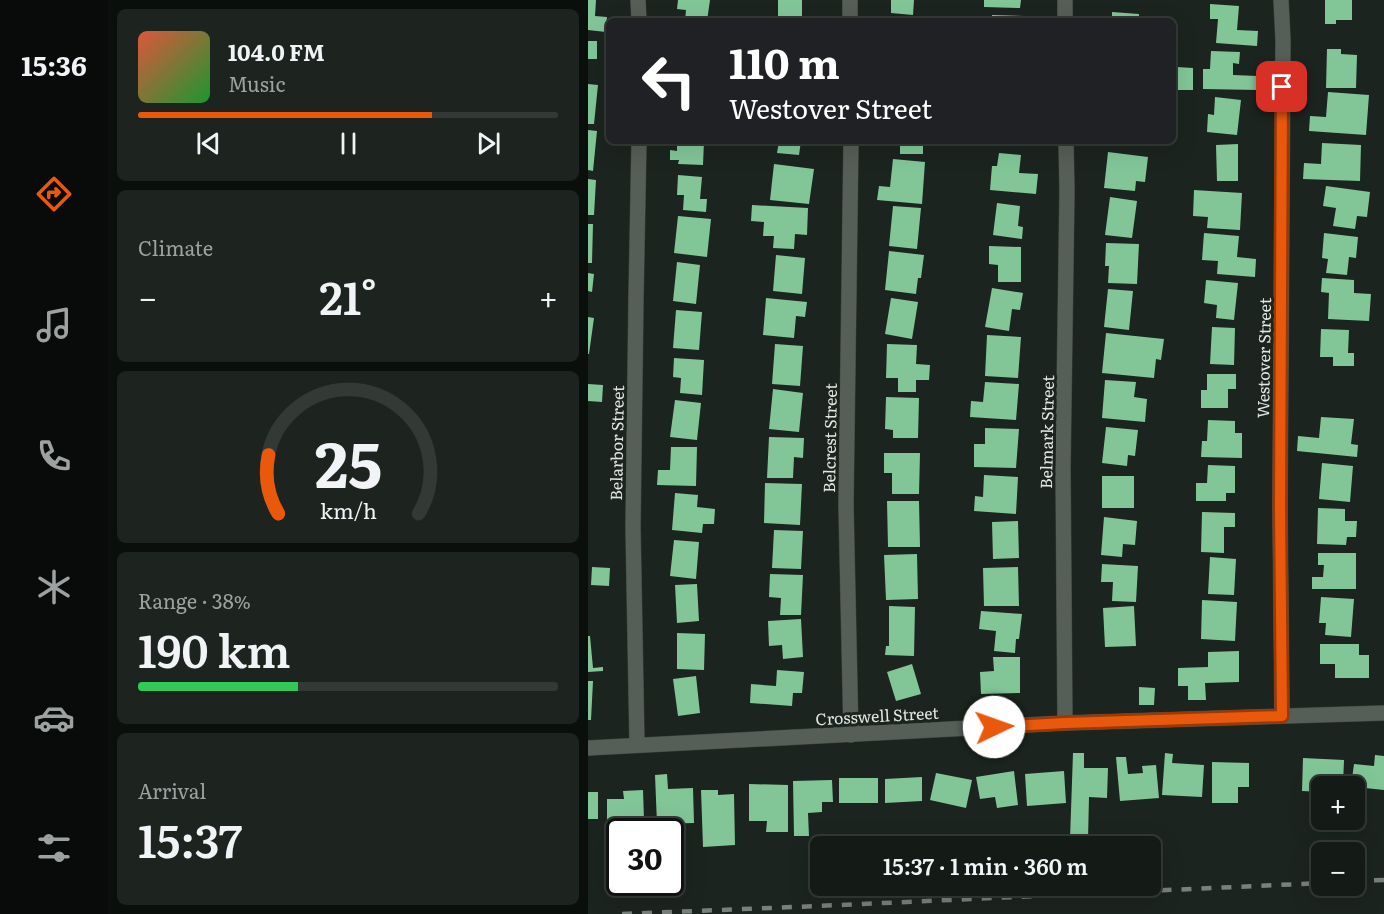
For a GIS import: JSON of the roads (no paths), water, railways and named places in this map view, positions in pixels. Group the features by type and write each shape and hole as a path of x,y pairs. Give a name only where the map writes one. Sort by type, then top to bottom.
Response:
{"street":[{"path":"638,0 639,18"},
{"path":"850,0 850,18"},
{"path":"1065,0 1065,18"},
{"name":"Westover Street","path":"1281,0 1283,40 1280,508 1282,716"},
{"name":"Belarbor Street","path":"637,745 633,527 639,144"},
{"name":"Belcrest Street","path":"851,144 846,505 851,735"},
{"name":"Belmark Street","path":"1065,723 1063,468 1066,144"},
{"name":"Crosswell Street","path":"588,748 1065,723 1384,712"}],"railway":[{"path":"1365,881 1384,880"},
{"path":"622,914 1311,884"}]}
